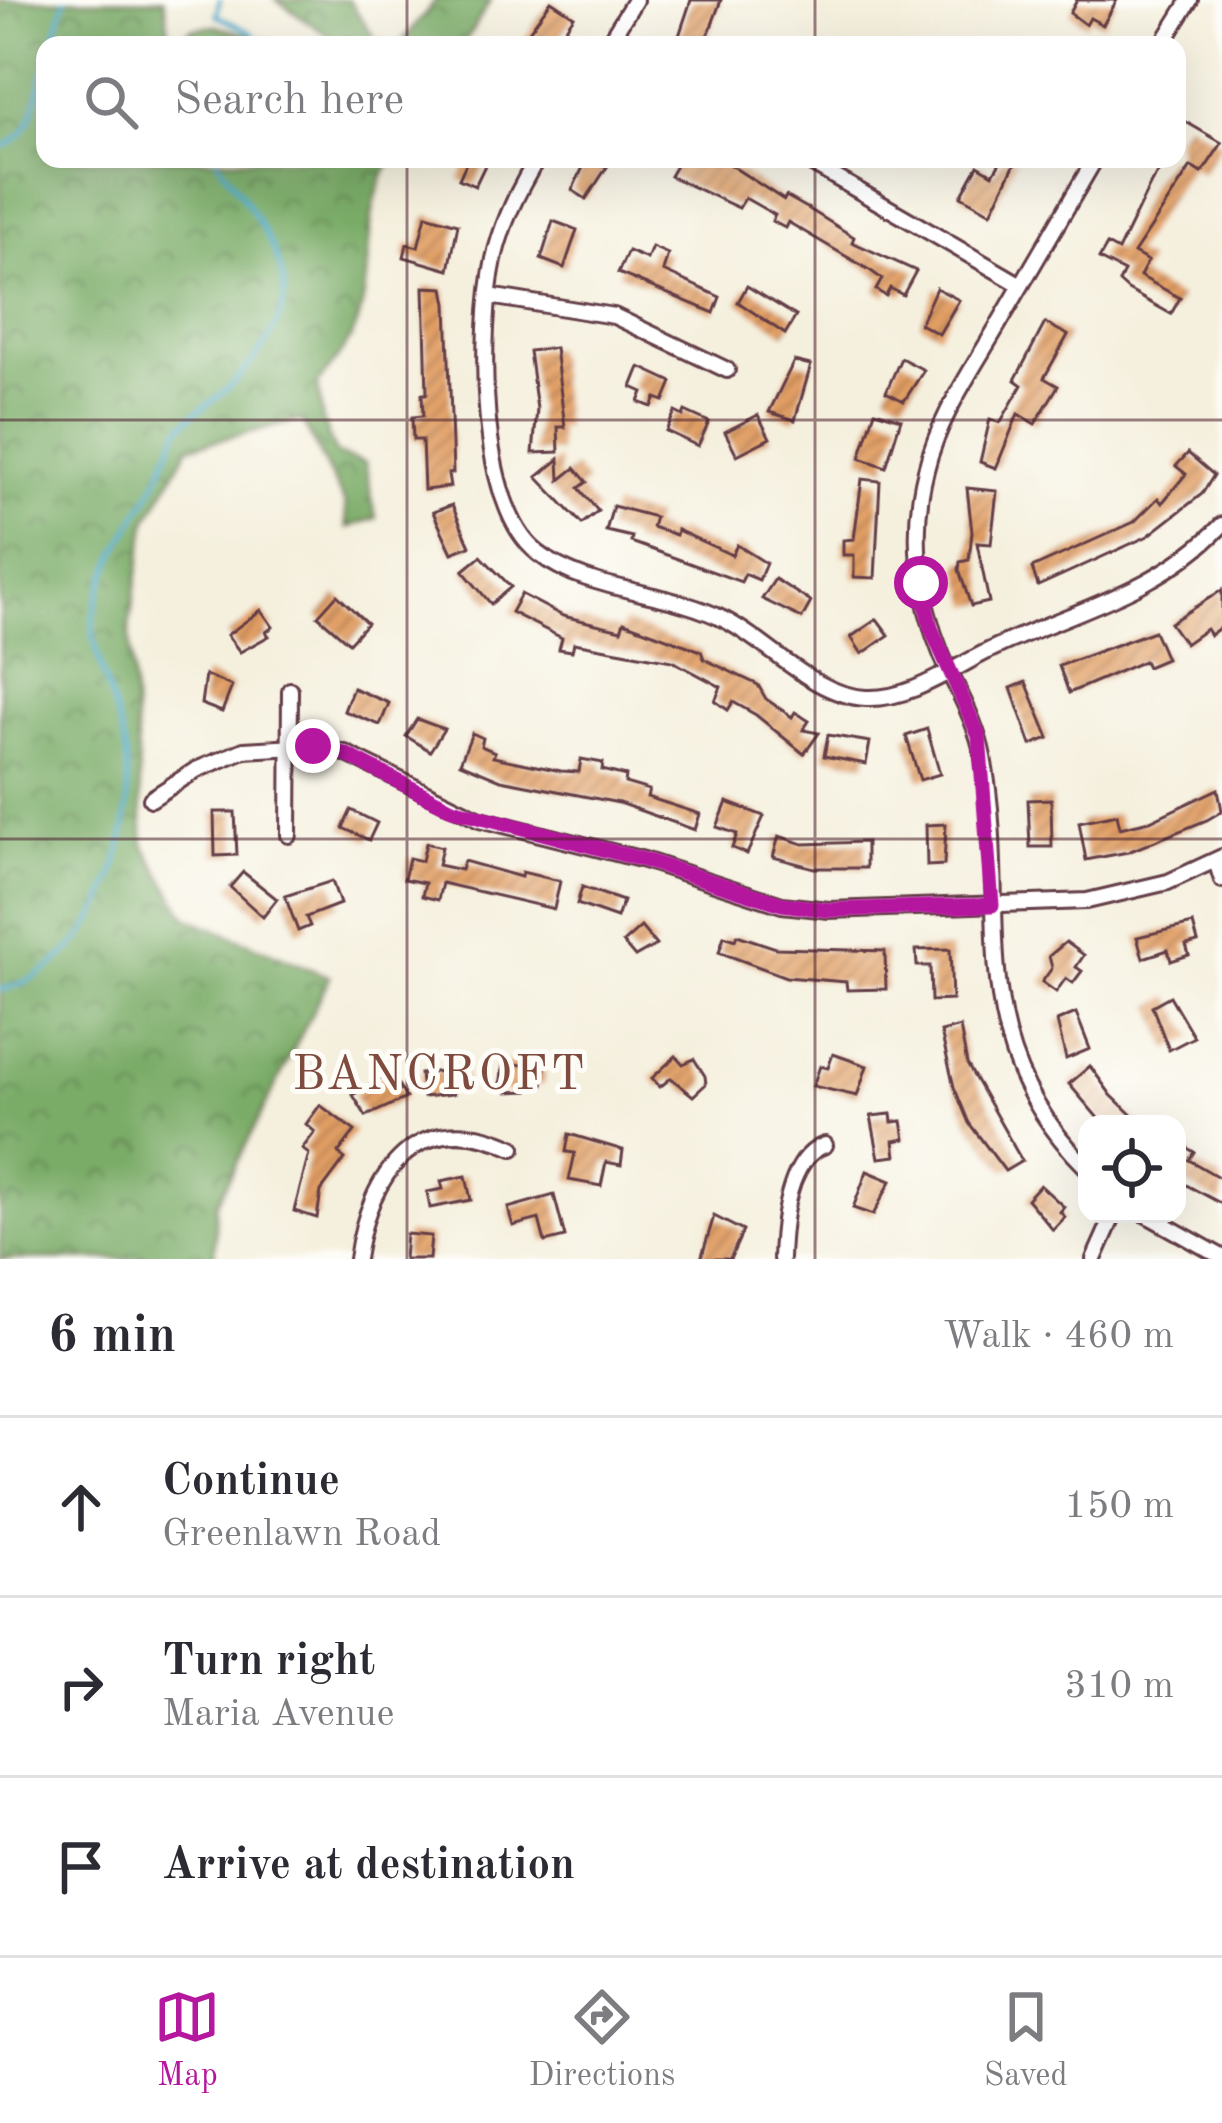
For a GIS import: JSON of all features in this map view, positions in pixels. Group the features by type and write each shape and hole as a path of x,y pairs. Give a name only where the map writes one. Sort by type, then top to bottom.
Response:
{"street":[{"path":"613,36 635,0"},
{"path":"1168,36 1190,0"},
{"path":"532,168 504,225 489,296 495,482 511,522 538,553 578,576 656,594 725,620 838,692 889,696 1131,593 1173,568 1222,525"},
{"path":"820,168 1022,285"},
{"path":"1078,1157 1045,1118 1009,1045 995,971 984,765 979,736 949,670 921,583 919,506 938,434 1090,168"},
{"path":"489,296 614,316 727,370"},
{"path":"289,835 290,691"},
{"path":"151,800 215,759 266,745 290,746 345,754 480,819 644,860 782,904 829,910 992,905 1132,892 1219,859 1222,880"},
{"path":"357,1259 373,1192 411,1149 439,1136 472,1132 513,1148"},
{"path":"781,1259 792,1186 809,1156 825,1145"},
{"path":"1094,1259 1110,1223"},
{"path":"1161,1223 1222,1257"}],"green space":[{"path":"0,0 164,0 170,36 36,36 36,168 387,168 372,217 359,318 318,384 323,422 336,454 365,463 376,518 347,528 345,504 302,420 189,447 147,521 129,627 144,845 186,917 330,977 216,1204 214,1259 0,1259"},
{"path":"276,0 349,0 373,36 329,36"},
{"path":"436,0 491,0 469,36 406,36"},
{"path":"216,26 251,36 184,36 191,29"}],"building":[{"path":"691,0 721,0 708,36 679,36"},
{"path":"1077,0 1117,0 1103,25 1090,18 1086,25 1070,13"},
{"path":"551,1 574,16 560,36 526,36"},
{"path":"1186,122 1222,143 1202,173 1191,167 1134,253 1148,261 1140,276 1180,298 1171,314 1128,290 1119,282 1124,272 1099,259 1107,245 1118,251 1162,168 1186,168"},
{"path":"464,168 484,168 475,186 459,179"},
{"path":"583,168 606,168 586,199 572,190"},
{"path":"675,168 735,168 854,237 852,242 916,271 903,295 890,288 886,296 876,290 882,279 871,271 788,222 785,228 772,221 775,215 745,198 739,208 670,176"},
{"path":"976,168 993,174 997,168 1013,168 991,213 961,196"},
{"path":"426,215 458,224 449,270 404,257 407,244 418,247"},
{"path":"553,221 577,230 564,268 541,259"},
{"path":"652,247 668,254 663,271 720,297 714,313 618,273 628,251 647,259"},
{"path":"747,286 796,316 785,334 738,302"},
{"path":"424,287 444,288 447,304 453,473 448,474 450,487 424,490 422,440 413,440 412,417 423,416 422,394 427,394"},
{"path":"936,288 959,300 939,334 920,324"},
{"path":"1045,323 1068,335 1044,378 1058,386 1035,424 1018,414 996,468 980,462 990,419 1000,423 1022,385 1015,380"},
{"path":"555,348 565,427 558,427 559,452 533,453 537,409 529,351"},
{"path":"901,358 924,370 904,401 886,392"},
{"path":"794,361 811,365 795,420 769,412"},
{"path":"640,367 672,382 664,401 656,398 652,407 639,402 643,392 632,387"},
{"path":"685,411 709,422 698,446 666,431 675,412 683,416"},
{"path":"875,411 901,419 886,467 860,458"},
{"path":"758,415 770,438 737,455 725,432"},
{"path":"1188,453 1214,475 1202,494 1148,536 1038,586 1032,568 1134,522 1158,498 1162,503 1186,474 1176,466"},
{"path":"559,459 560,480 575,468 587,482 579,488 598,511 582,524 537,477"},
{"path":"862,479 880,481 875,578 854,577 854,555 843,555 843,540 854,539"},
{"path":"967,488 997,491 991,544 977,543 989,602 971,606 959,570 960,562 969,560 972,532"},
{"path":"452,505 470,546 452,553 433,512"},
{"path":"613,506 655,517 652,527 676,535 677,530 732,555 737,545 766,563 759,580 745,574 741,582 606,531"},
{"path":"481,556 511,587 491,604 463,571"},
{"path":"775,579 811,602 802,618 762,599"},
{"path":"1222,590 1222,626 1210,635 1206,629 1185,644 1170,623"},
{"path":"521,594 563,616 621,630 624,622 701,651 704,659 758,685 766,699 792,717 795,712 809,721 803,730 819,733 804,754 756,715 733,702 728,710 715,701 721,687 672,661 574,643 572,651 559,649 562,638 511,612"},
{"path":"337,595 367,623 349,643 318,616"},
{"path":"261,610 273,627 266,632 269,636 240,652 227,635"},
{"path":"877,619 889,635 862,654 851,637"},
{"path":"1154,631 1166,659 1147,667 1144,661 1069,693 1059,666"},
{"path":"205,675 232,686 222,712 201,704"},
{"path":"1026,682 1049,738 1031,745 1011,688"},
{"path":"353,688 389,703 380,725 344,711"},
{"path":"417,719 444,729 430,751 406,736"},
{"path":"927,729 940,774 920,780 906,736"},
{"path":"472,733 483,738 481,746 495,752 493,757 579,772 581,759 603,763 602,770 626,776 625,783 649,790 647,797 700,814 695,830 619,803 501,780 460,763"},
{"path":"828,735 870,742 866,764 824,756"},
{"path":"1218,789 1222,811 1207,820 1128,852 1086,860 1079,822 1117,814 1120,828 1150,821"},
{"path":"1051,799 1052,847 1030,847 1028,800"},
{"path":"727,802 764,816 747,854 732,848 737,834 717,827"},
{"path":"351,810 377,823 369,840 343,828"},
{"path":"214,812 235,812 237,855 215,856"},
{"path":"946,824 944,865 927,866 926,825"},
{"path":"779,836 803,844 866,842 866,868 814,868 773,857"},
{"path":"426,843 442,847 438,865 461,870 464,861 521,877 522,872 560,881 554,909 442,883 438,900 422,896 425,883 404,879 409,858 422,861"},
{"path":"243,872 277,899 263,917 230,887"},
{"path":"332,881 340,904 306,917 310,926 298,931 285,896"},
{"path":"582,887 623,901 617,918 577,904"},
{"path":"1193,924 1198,942 1186,945 1189,955 1171,961 1168,950 1143,958 1137,937"},
{"path":"641,927 656,945 635,957 623,943"},
{"path":"737,935 776,948 885,951 886,989 847,990 846,982 786,977 719,952 724,936 735,940"},
{"path":"1066,942 1084,955 1076,967 1082,971 1073,983 1066,978 1056,992 1042,982 1052,968 1049,956"},
{"path":"950,949 952,1000 931,1001 930,966 917,966 916,950"},
{"path":"1170,996 1194,1037 1169,1050 1152,1006"},
{"path":"1076,1013 1090,1049 1066,1059 1057,1021"},
{"path":"960,1027 967,1064 1022,1161 1005,1171 969,1123 954,1087 941,1032"},
{"path":"833,1054 867,1066 857,1096 813,1086 820,1066 828,1068"},
{"path":"676,1056 683,1064 694,1059 705,1076 706,1084 693,1096 671,1078 660,1087 652,1078"},
{"path":"503,1063 545,1067 543,1085 528,1084 528,1091 507,1092 500,1087"},
{"path":"1090,1066 1132,1115 1095,1115 1069,1084"},
{"path":"464,1068 466,1084 452,1086 453,1094 423,1097 420,1074"},
{"path":"391,1072 406,1098 366,1116 353,1095"},
{"path":"320,1105 355,1131 338,1153 345,1159 321,1191 317,1218 294,1211 309,1154 302,1149 315,1132 306,1124"},
{"path":"891,1114 892,1122 902,1121 905,1139 894,1141 896,1156 879,1158 871,1116"},
{"path":"569,1134 623,1150 621,1165 606,1162 601,1186 569,1180 575,1153 566,1152"},
{"path":"1186,1147 1194,1152 1189,1160 1222,1179 1222,1204 1186,1185"},
{"path":"867,1171 891,1181 873,1215 853,1208"},
{"path":"466,1176 471,1200 430,1208 427,1192 443,1189 441,1181"},
{"path":"1040,1185 1064,1207 1060,1212 1065,1217 1053,1230 1027,1199"},
{"path":"554,1195 565,1237 545,1242 539,1219 513,1226 508,1208"},
{"path":"714,1216 743,1231 730,1259 701,1259"},
{"path":"406,1234 431,1236 429,1259 404,1259"}],"waterway":[{"path":"55,36 65,0"},
{"path":"220,0 216,15 254,36"},
{"path":"0,147 20,135 36,104"},
{"path":"0,990 34,977 63,956 86,930 104,898 117,863 128,790 123,738 95,643 99,594 179,430 251,364 282,310 278,261 223,168"}],"district":[{"name":"BANCROFT","path":"440,1076"}],"route":[{"path":"313,746 345,754 480,819 575,840 782,904 829,910 992,905 979,736 931,628 921,583"}]}
